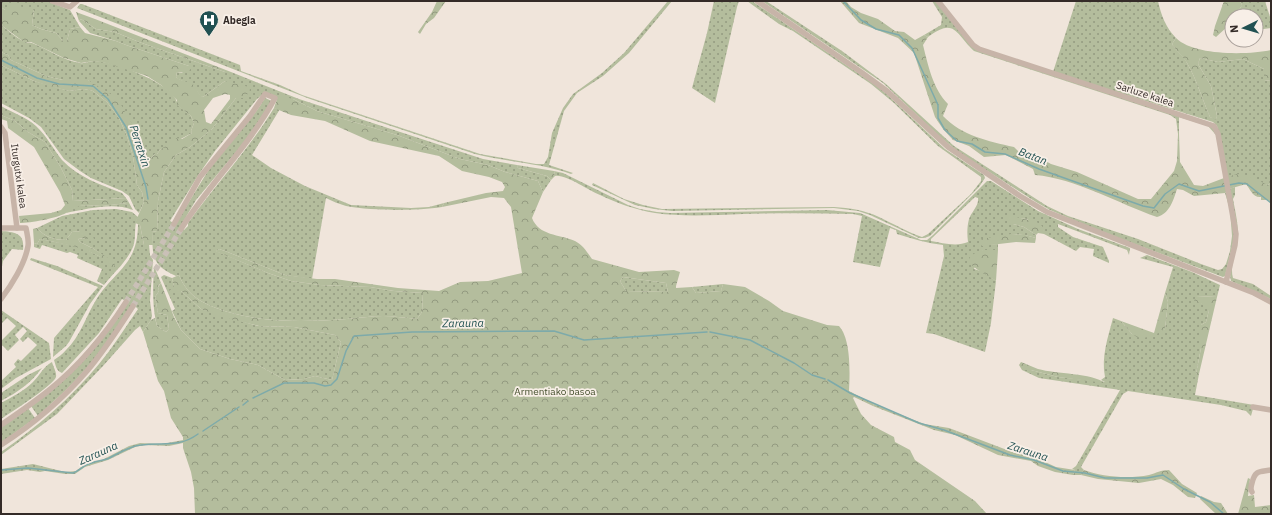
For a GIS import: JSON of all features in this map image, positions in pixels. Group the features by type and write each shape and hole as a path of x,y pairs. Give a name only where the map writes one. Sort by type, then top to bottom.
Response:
{"street":[{"path":"52,1 70,7 77,1"},
{"path":"757,1 877,83 948,147 1025,199 1047,212 1254,293 1271,302"},
{"name":"Sarluze kalea","path":"938,1 973,45 979,49 1214,126 1218,134 1236,234 1235,245 1226,282"},
{"path":"174,224 200,177 250,116 265,94 276,98 253,134 196,206 181,229"},
{"name":"Iturgutxi kalea","path":"1,127 5,133 17,228"},
{"path":"1,228 26,228 28,239 26,254 15,278 1,299"},
{"path":"1,425 48,391 83,359 104,334 126,302"},
{"path":"1,446 22,431 53,405 77,381 106,347 133,306"},
{"path":"1253,407 1271,410"},
{"path":"1252,492 1250,488 1253,475 1257,472 1271,470"}],"green space":[{"path":"1,1 47,1 70,10 80,27 70,29 67,41 63,41 56,33 32,25 34,10 5,10 1,7"},
{"path":"437,1 446,1 434,18 426,24 420,34 418,32 432,12"},
{"path":"668,1 672,1 629,53 603,76 577,93 564,111 549,165 573,173 571,174 548,167 475,154 310,99 77,8 80,4 82,4 240,65 241,71 280,85 302,95 480,154 536,164 544,164 548,157 552,133 563,108 573,94 602,73 624,53"},
{"path":"714,1 739,1 715,103 692,88"},
{"path":"747,1 752,1 880,88 945,149 984,175 985,178 979,187 930,236 919,238 870,215 858,211 834,208 672,211 654,209 635,205 592,185 593,183 624,199 662,209 834,207 851,209 873,215 922,237 928,234 971,194 981,181 981,177 938,146 894,103 871,84 793,31 779,24"},
{"path":"762,1 766,1 842,51 886,84 954,146 1047,206 1068,216 1138,239 1218,270 1222,269 1226,264 1232,236 1230,210 1225,193 1227,191 1235,235 1225,276 1223,277 1092,228 1050,210 1036,202 961,154 940,137 883,83"},
{"path":"840,1 846,1 851,7 861,13 878,19 895,31 904,32 915,40 924,35 928,37 923,45 929,69 938,91 948,104 943,116 950,123 967,133 985,140 1014,147 1018,151 1077,172 1138,199 1151,199 1174,171 1177,161 1179,134 1180,162 1194,185 1203,186 1224,178 1227,191 1225,193 1194,196 1183,190 1177,189 1168,210 1157,217 1081,186 1050,177 1035,175 1033,169 1006,155 984,157 969,146 953,140 943,129 935,117 914,53 898,38 859,23"},
{"path":"932,1 937,1 971,45 1210,125 1216,132 1216,135 1208,126 1179,117 1178,134 1176,119 1170,115 974,51 958,33 949,28 944,28 937,31 928,37 924,35 941,25 942,17"},
{"path":"1076,1 1158,1 1164,21 1176,38 1172,44 1191,69 1210,117 1216,119 1217,116 1211,86 1198,64 1200,58 1218,62 1243,59 1264,69 1264,81 1271,80 1271,183 1268,185 1227,177 1217,126 1213,122 1053,72"},
{"path":"1224,1 1240,1 1242,5 1240,8 1224,8 1224,30 1216,37 1213,35"},
{"path":"1240,1 1265,1 1271,20 1271,28 1264,29 1264,8 1240,8 1242,5"},
{"path":"11,4 34,10 32,25 56,33 63,41 67,41 70,29 80,27 85,33 116,41 189,66 191,68 188,73 177,72 176,77 180,80 193,84 203,97 225,81 249,87 250,90 245,98 236,98 212,129 190,147 176,155 164,172 158,201 157,232 152,231 153,245 144,245 140,225 135,223 144,202 142,192 137,185 133,156 127,136 119,118 107,102 93,91 84,89 69,91 34,81 1,65 1,52 8,55 11,60 46,76 63,80 88,80 117,98 137,132 139,147 147,162 160,150 177,138 182,139 192,133 191,131 194,123 191,116 177,105 177,100 161,85 147,76 106,63 94,61 81,63 64,58 31,42 24,42 1,25 1,7 5,10","holes":["225,94 230,95 230,99 211,124 206,122 204,110 213,98"]},
{"path":"76,12 231,72 225,72 115,32 96,29 81,19 79,21"},
{"path":"81,19 96,29 115,32 225,72 231,72 299,99 483,159 517,165 518,168 547,176 551,180 543,192 538,181 505,172 488,165 460,159 397,135 317,111 293,99 277,99 264,93 257,99 215,151 170,221 176,224 217,158 265,98 272,101 246,140 196,200 180,227 184,230 244,152 274,108 280,109 252,155 271,168 305,186 351,205 411,208 429,207 444,203 442,207 407,210 382,210 346,206 326,198 312,279 285,275 225,251 219,249 216,251 291,281 320,285 370,287 394,291 423,293 422,312 417,319 374,316 332,320 287,321 242,316 228,312 199,300 187,290 179,275 176,276 168,272 158,264 153,253 152,231 157,232 158,201 164,172 176,155 190,147 212,129 236,98 225,81 203,97 200,96 194,86 176,77 177,72 182,73 189,66 90,33 79,21"},
{"path":"1,25 24,42 32,43 73,62 104,62 142,75 155,82 166,89 174,97 178,105 191,116 194,123 191,131 192,133 160,150 147,162 139,147 136,132 88,80 63,80 46,76 11,60 8,55 1,52"},
{"path":"1176,38 1184,44 1195,48 1222,53 1249,53 1271,50 1271,80 1264,81 1264,69 1243,59 1218,62 1200,58 1198,64 1211,86 1217,116 1216,120 1210,117 1191,69 1172,44"},
{"path":"1,65 34,81 69,91 84,89 93,91 107,102 119,118 127,136 133,156 137,185 142,192 144,202 139,213 135,209 129,196 122,191 91,178 80,171 64,159 41,127 29,118 1,103"},
{"name":"Armentiako basoa","path":"282,96 293,99 317,111 397,135 460,159 488,165 505,172 538,181 543,192 532,218 535,224 550,234 575,241 585,249 592,259 639,272 674,270 680,272 676,288 692,287 696,293 721,291 723,284 745,287 783,311 827,325 839,326 846,339 848,348 849,391 874,404 873,406 854,397 853,398 861,414 871,425 894,437 895,442 910,450 915,460 975,501 987,514 195,514 194,488 191,472 183,448 183,437 171,418 164,391 158,381 143,332 151,320 155,318 157,326 166,332 169,329 167,315 158,313 155,297 159,291 158,287 161,283 174,317 181,330 200,349 230,359 258,365 285,380 304,379 315,376 332,380 341,342 335,335 294,327 259,326 222,317 201,309 181,291 175,291 170,294 169,291 174,287 172,278 179,275 187,290 199,300 228,312 242,316 272,320 302,321 374,316 417,319 422,312 423,293 394,291 370,287 320,285 291,281 215,251 219,249 225,251 285,275 317,279 335,279 398,288 439,291 460,282 488,281 522,273 511,207 504,198 491,197 442,207 444,203 486,193 503,191 505,187 502,182 489,177 462,171 439,156 370,141 325,121 291,115 274,108 277,99","holes":["623,277 666,283 668,292 626,291 620,281"]},
{"path":"1,106 36,126 68,166 90,180 122,193 126,198 73,201 72,190 60,166 45,142 28,132 15,121 1,115"},
{"path":"1,115 15,121 28,132 45,142 60,166 72,190 73,201 126,198 128,201 127,203 102,206 80,206 57,217 20,223 19,216 51,213 61,210 65,205 60,192 34,147 8,128 7,121 1,119"},
{"path":"517,165 554,171 555,176 551,180 547,176 518,168"},
{"path":"554,171 563,173 628,205 657,212 827,210 860,213 921,240 927,240 933,235 987,181 991,181 1038,211 1078,229 1130,248 1129,255 1127,250 1058,224 1058,227 1073,237 1103,247 1109,263 1093,256 1094,249 1080,247 1076,251 1044,234 1044,231 1027,219 1017,218 1013,224 1024,227 1036,235 1036,238 1021,235 1008,235 982,245 998,244 998,250 983,250 974,269 984,272 996,281 991,323 985,352 934,334 926,333 944,256 943,245 920,241 897,234 896,230 890,228 880,267 853,262 862,216 853,214 825,213 676,215 655,213 641,210 620,203 595,193 571,180 560,176 555,176","holes":["975,197 978,198 976,206 969,219 967,230 968,242 959,244 945,244 931,241 931,239"]},
{"path":"1237,174 1246,175 1268,185 1271,183 1271,204 1268,200 1261,200 1261,197 1254,195 1246,184 1229,189 1227,177"},
{"path":"1235,187 1235,195 1233,199 1237,221 1238,234 1232,267 1233,278 1253,284 1271,296 1271,299 1231,281 1230,270 1237,232 1236,220 1229,189"},
{"path":"128,201 133,210 108,206 66,213 74,207 79,206 102,206 127,203"},
{"path":"116,209 132,212 138,217 135,239 133,247 127,258 104,285 97,281 102,269 77,258 78,255 42,245 40,249 34,247 34,243 37,244 40,239 81,247 115,264 94,249 80,242 78,239 85,238 79,231 72,232 66,240 62,240 47,236 37,228 62,216 93,210"},
{"path":"1010,215 1037,222 1044,229 1044,234 1038,233 1036,235 1024,227 1013,224 1008,219"},
{"path":"138,224 140,225 144,245 149,245 150,255 153,260 150,301 152,316 151,320 143,332 140,326 135,330 57,414 1,455 1,452 28,432 77,389 104,358 138,309 135,306 87,368 38,416 31,406 59,384 127,302 122,299 99,333 62,373 58,371 54,360 71,345 96,300 130,258 137,238"},
{"path":"37,228 47,236 66,240 72,232 84,232 94,238 93,240 85,238 78,239 80,242 111,260 115,264 113,269 100,257 80,248 40,239 37,244 34,243 33,229"},
{"path":"1,231 18,234 22,240 23,250 12,249 3,261 1,272"},
{"path":"1011,234 1025,235 1036,238 1035,243 1016,242 982,246 979,242 981,239"},
{"path":"983,250 998,250 996,281 978,270 970,262 970,258 974,254"},
{"path":"1147,255 1192,272 1220,285 1217,297 1196,296 1202,304 1209,304 1209,310 1206,322 1201,325 1201,348 1196,374 1199,374 1195,395 1254,405 1251,416 1246,411 1221,405 1128,391 1123,394 1081,467 1084,470 1081,475 1073,475 1075,470 1072,469 1076,466 1120,390 1039,378 1022,370 1031,370 1058,377 1105,382 1101,380 1105,377 1104,355 1113,318 1121,321 1132,334 1144,337 1165,329 1168,302 1165,293 1173,267 1140,258"},
{"path":"31,258 57,266 103,286 90,304 69,342 53,357 54,338 98,287 30,260"},
{"path":"154,266 161,283 158,286 159,291 155,297 158,313 167,315 169,329 166,332 157,326 155,319 153,296"},
{"path":"164,275 172,278 175,291 181,291 201,309 258,326 294,327 335,335 341,342 332,380 315,376 304,379 285,380 258,365 230,359 200,349 181,330 172,311 175,309 161,277"},
{"path":"623,277 666,283 668,292 626,291 620,281"},
{"path":"723,284 721,291 696,293 692,287"},
{"path":"1165,293 1168,302 1165,329 1144,338 1132,334 1121,321 1154,333"},
{"path":"1196,296 1217,297 1199,374 1196,374 1201,348 1201,325 1206,322 1209,310 1208,304 1202,304 1194,301"},
{"path":"1,310 49,343 51,359 16,378 1,389 1,381 16,367 14,364 18,359 21,361 37,345 28,337 23,342 20,339 27,331 23,327 15,335 19,340 8,351 1,344 1,341 16,326 7,318 2,323 1,322"},
{"path":"52,362 56,375 53,381 31,399 1,419 1,403 18,394"},
{"path":"1021,362 1046,371 1092,377 1105,383 1058,377 1031,370 1022,370 1019,365"},
{"path":"42,368 24,387 1,401 1,393 28,375"},
{"path":"874,404 924,424 949,428 957,431 955,435 934,430 873,406"},
{"path":"28,408 35,418 1,443 1,427"},
{"path":"957,431 1015,453 1034,457 1056,467 1075,470 1073,475 1055,472 1038,466 1031,461 998,455 955,435"},
{"path":"183,440 183,443 169,446 145,445 135,447 108,460 85,467 75,474 27,470 1,474 1,469 33,464 65,472 76,471 86,463 102,460 129,446 140,443 162,444"},
{"path":"1084,470 1107,476 1124,477 1149,475 1169,470 1182,484 1197,493 1195,498 1188,497 1173,485 1161,479 1139,483 1098,479 1081,475"},
{"path":"1248,478 1250,479 1248,496 1254,495 1255,507 1271,505 1271,514 1238,514"},
{"path":"1201,496 1214,502 1221,503 1228,514 1216,514 1200,499"}],"waterway":[{"name":"Batan","path":"843,1 861,20 876,29 899,35 912,48 938,105 938,118 945,130 957,141 972,144 985,152 1005,154 1039,169 1143,206 1154,208 1165,194 1179,184 1199,191 1239,183 1247,184 1271,203"},
{"name":"Perretxin","path":"1,60 37,78 59,84 93,86 108,99 126,127 146,187 148,199"},
{"name":"Zarauna","path":"253,398 284,383 314,383 325,386 331,385 337,379 346,351 354,336 412,332 554,331 584,340 707,332"},
{"name":"Zarauna","path":"710,332 750,340 794,363 812,375 825,379"},
{"name":"Zarauna","path":"828,380 850,393 919,423 944,430 1010,455 1034,460 1063,471 1085,473 1105,478 1147,478 1163,475 1184,489 1210,502 1224,514"},
{"name":"Zarauna","path":"243,405 248,401"},
{"name":"Zarauna","path":"203,431 239,407"},
{"name":"Zarauna","path":"1,470 28,468 73,473 88,464 107,459 132,447 149,444 177,443 198,434"}],"tunnel":[{"path":"126,302 174,224"},
{"path":"133,306 181,229"}],"place":[{"name":"Abegia","path":"209,37"}]}
